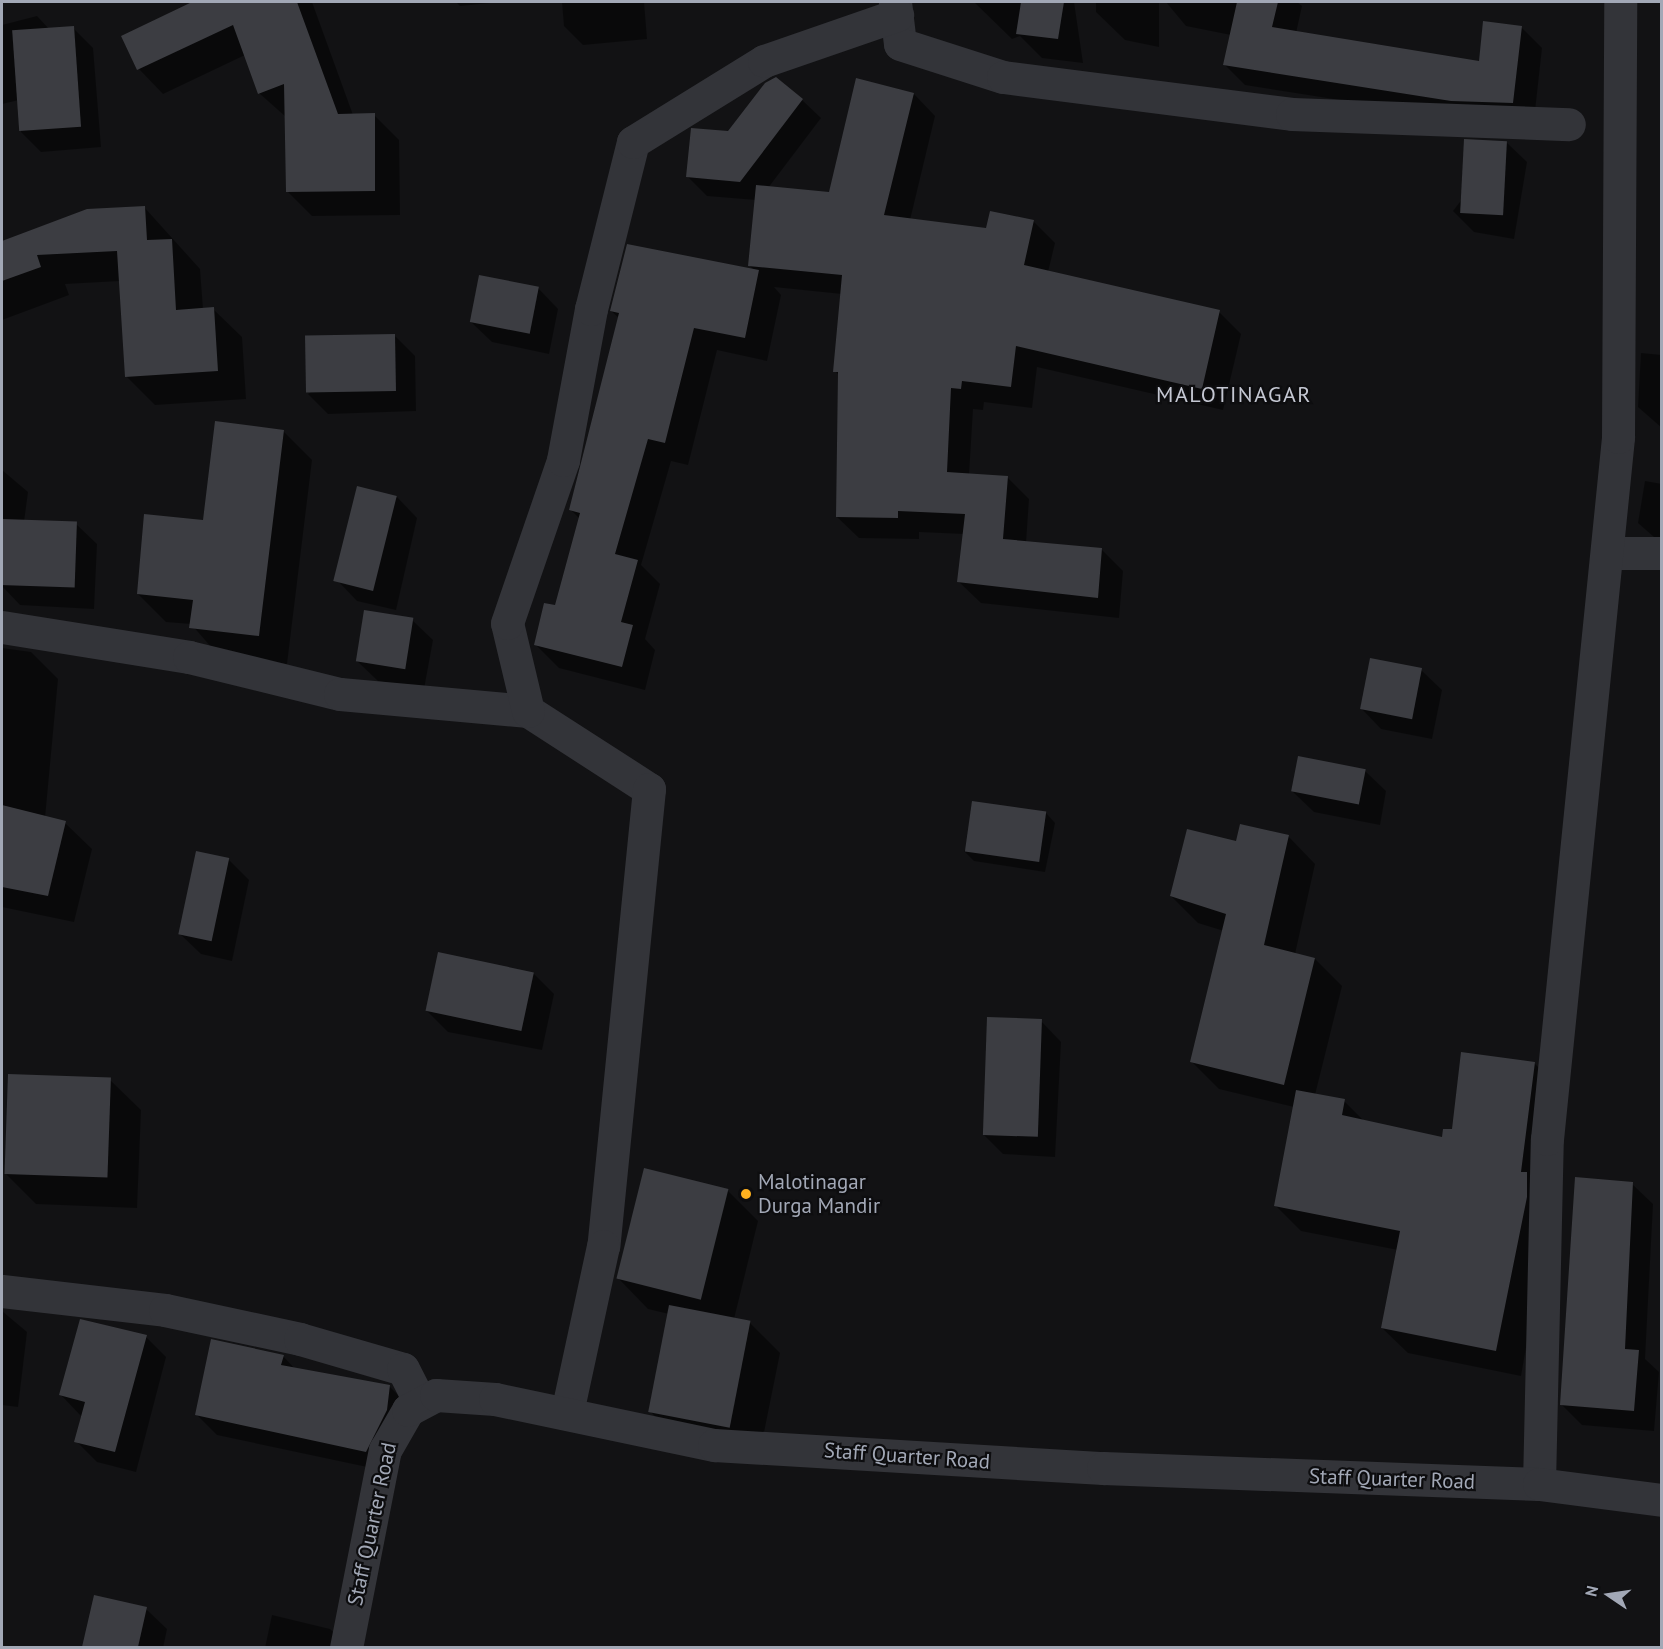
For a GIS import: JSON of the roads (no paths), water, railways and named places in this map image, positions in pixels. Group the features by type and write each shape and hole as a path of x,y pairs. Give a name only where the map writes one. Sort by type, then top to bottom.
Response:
{"street":[{"path":"1539,1484 1547,1139 1618,437 1620,2"},
{"path":"528,711 507,623 563,460 591,309 633,142 764,61 896,8 900,44 1002,77 1292,114 1569,124"},
{"path":"1607,553 1662,553"},
{"path":"2,627 189,657 340,694 528,711 649,789 603,1246 567,1413"},
{"path":"2,1291 165,1310 300,1339 403,1370 419,1400"},
{"name":"Staff Quarter Road","path":"346,1647 385,1450 395,1424 419,1400 436,1395 495,1399 714,1445 1103,1468 1539,1484 1662,1500"}],"place":[{"name":"Malotinagar Durga Mandir","path":"746,1194"}],"district":[{"name":"MALOTINAGAR","path":"1234,395"}]}
